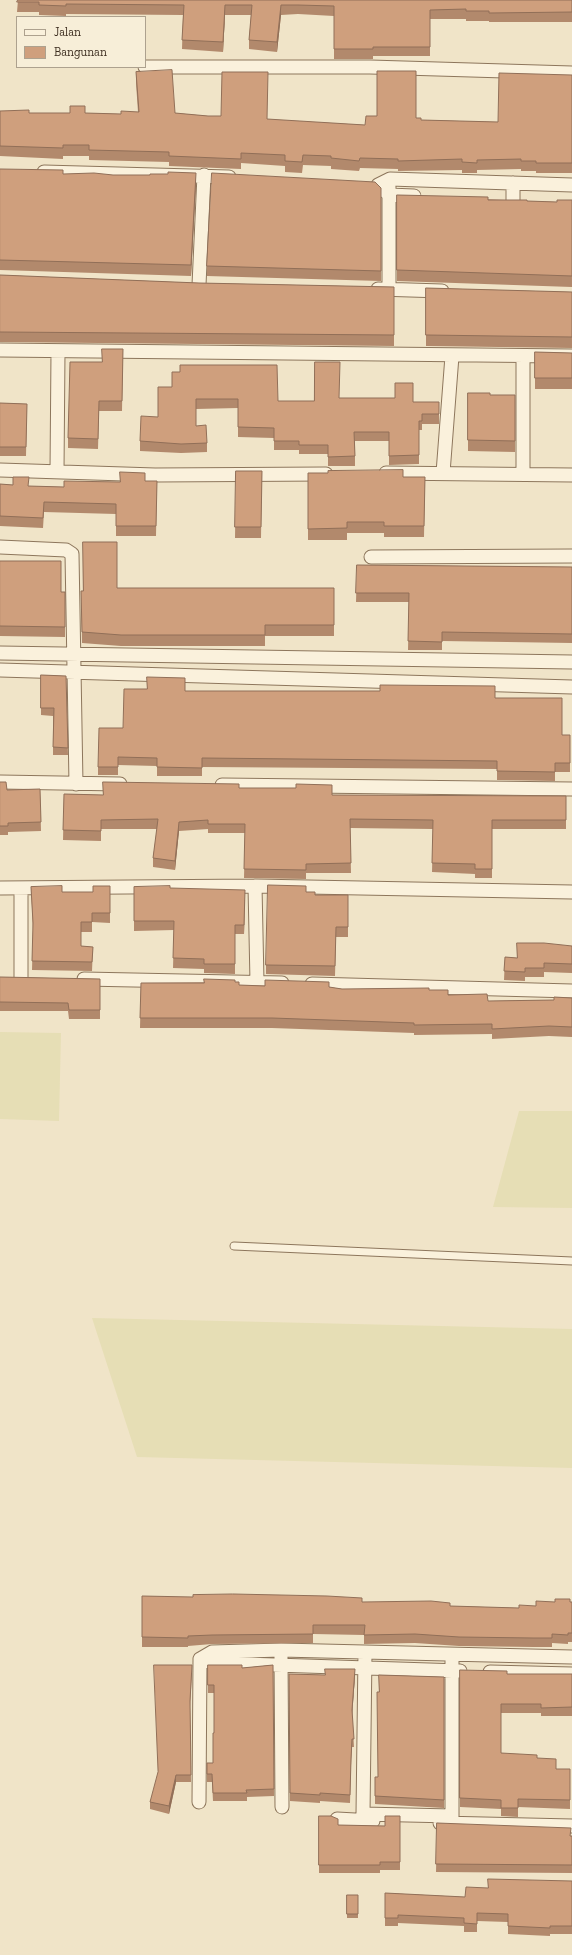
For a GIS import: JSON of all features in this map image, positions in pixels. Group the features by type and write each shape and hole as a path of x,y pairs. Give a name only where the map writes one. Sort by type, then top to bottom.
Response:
{"street":[{"path":"146,67 370,67 572,73"},
{"path":"31,171 204,175 244,178"},
{"path":"199,285 204,175"},
{"path":"384,182 389,195 389,289"},
{"path":"362,184 384,182 572,184"},
{"path":"513,183 513,202"},
{"path":"389,195 428,197"},
{"path":"497,201 528,202"},
{"path":"184,284 215,285"},
{"path":"365,288 452,291"},
{"path":"0,350 58,352 572,356"},
{"path":"56,471 58,352"},
{"path":"443,473 452,356"},
{"path":"523,356 523,474"},
{"path":"0,470 155,475 342,474"},
{"path":"373,474 443,473 572,475"},
{"path":"0,548 66,550 72,554 76,784"},
{"path":"371,557 572,556"},
{"path":"0,653 572,662"},
{"path":"0,670 75,671 572,687"},
{"path":"0,782 131,784"},
{"path":"210,785 572,789"},
{"path":"256,886 257,982"},
{"path":"0,888 256,886 572,892"},
{"path":"21,888 21,978"},
{"path":"7,978 37,979"},
{"path":"68,979 257,982 572,991"},
{"path":"281,1650 282,1807"},
{"path":"200,1659 212,1652 281,1650 572,1657"},
{"path":"365,1653 363,1814 452,1816 452,1655"},
{"path":"200,1659 213,1663 365,1669 572,1674"},
{"path":"199,1802 200,1659"},
{"path":"337,1819 572,1826"}],"lane":[{"path":"234,1246 572,1261"}],"shaded area":[{"path":"0,1032 61,1033 59,1121 0,1119"},
{"path":"519,1111 572,1111 572,1208 493,1207"},
{"path":"92,1318 572,1329 572,1468 137,1457"}],"building":[{"path":"18,0 572,0 572,12 489,13 489,11 466,11 466,9 430,10 430,47 334,49 334,6 281,5 277,42 249,40 252,5 225,5 223,42 182,40 184,5 66,4 66,6 39,5 39,2 17,2"},
{"path":"172,70 175,113 221,116 222,72 268,72 267,119 365,125 366,116 377,116 377,71 416,71 416,118 421,118 421,120 498,122 499,73 572,75 572,163 536,163 536,161 521,161 521,159 477,160 477,163 462,162 462,159 398,161 398,159 360,158 359,161 331,158 331,156 303,155 302,162 285,161 285,155 241,153 241,159 169,156 169,152 89,150 89,145 63,145 63,148 0,146 0,111 29,110 29,113 70,113 70,106 85,106 85,113 121,114 121,111 139,112 136,72"},
{"path":"0,169 63,170 63,174 94,173 113,175 150,175 168,174 168,172 196,173 191,265 0,260"},
{"path":"212,173 375,182 381,188 381,271 207,266"},
{"path":"397,195 488,197 488,200 557,202 557,200 572,200 572,276 397,270"},
{"path":"0,275 199,283 394,287 394,335 0,332"},
{"path":"426,288 572,292 572,337 426,335"},
{"path":"102,349 123,349 122,401 99,401 98,439 68,438 70,362 102,362"},
{"path":"535,352 572,353 572,378 535,378"},
{"path":"315,362 340,362 339,398 395,398 395,383 413,383 413,402 439,402 439,414 422,414 422,421 419,421 419,455 389,456 389,432 354,432 355,456 328,457 328,445 299,445 299,441 274,441 274,428 238,427 238,399 196,399 196,426 206,425 207,443 181,444 140,441 141,416 158,417 158,387 172,387 172,372 180,372 180,365 277,365 278,401 314,401"},
{"path":"468,393 515,395 515,441 468,440"},
{"path":"0,403 27,404 26,447 0,447"},
{"path":"403,470 403,477 425,477 424,526 384,526 384,522 347,522 347,528 308,529 308,473 328,473 328,471"},
{"path":"236,471 262,471 261,527 235,527"},
{"path":"120,472 145,473 145,481 157,481 156,526 116,526 116,504 44,502 43,518 0,516 0,484 13,485 13,477 29,477 28,486 64,487 64,481 120,482"},
{"path":"83,542 117,542 117,588 334,588 334,625 265,625 265,635 121,635 82,632 81,591 83,591"},
{"path":"0,561 61,561 61,592 65,592 65,627 0,626"},
{"path":"357,565 572,567 572,634 442,632 442,642 408,641 409,593 356,593"},
{"path":"41,675 66,676 68,748 53,747 54,708 41,708"},
{"path":"147,677 185,678 185,691 380,691 380,685 495,686 495,698 562,698 562,735 570,735 570,763 555,763 555,772 497,771 497,761 202,758 202,768 157,767 157,758 118,757 118,767 98,767 99,728 123,728 124,689 147,689"},
{"path":"0,782 6,782 7,790 40,789 41,822 8,823 8,826 0,826"},
{"path":"103,782 239,784 239,788 296,788 296,784 332,785 332,795 566,796 566,820 492,820 492,869 475,869 475,864 432,863 433,820 350,819 351,863 306,864 306,870 244,869 245,824 208,824 208,820 179,822 175,861 153,858 158,819 101,820 101,831 63,830 64,794 103,795"},
{"path":"268,885 306,886 306,892 315,892 315,895 348,895 348,927 336,927 335,966 266,965"},
{"path":"62,886 62,892 93,892 93,886 110,886 110,913 92,913 92,922 81,922 81,946 93,947 92,962 32,961 33,923 31,887"},
{"path":"170,886 170,888 245,890 244,925 235,925 235,964 204,964 204,959 173,958 174,921 134,921 134,887"},
{"path":"517,943 544,943 572,946 572,964 544,963 544,968 525,968 525,972 504,971 505,957 517,958"},
{"path":"0,977 100,979 100,1010 69,1010 68,1003 0,1002"},
{"path":"204,979 235,980 235,982 239,982 239,985 265,986 265,980 329,982 329,987 342,989 429,988 429,990 448,990 448,995 487,994 488,1001 554,1000 554,997 572,998 572,1027 549,1026 492,1029 492,1024 414,1025 414,1023 272,1018 140,1018 141,983 204,983"},
{"path":"233,1594 362,1598 362,1602 431,1601 450,1603 450,1606 519,1608 519,1605 536,1606 536,1601 555,1602 555,1599 570,1599 570,1602 572,1602 572,1633 568,1633 568,1635 552,1634 552,1638 459,1637 415,1634 364,1635 365,1625 313,1625 313,1634 212,1635 188,1636 188,1638 142,1637 142,1596 193,1597 193,1595"},
{"path":"154,1665 192,1665 190,1701 191,1775 176,1775 169,1806 150,1802 158,1772"},
{"path":"208,1665 242,1665 242,1668 273,1665 274,1789 246,1790 247,1793 213,1793 212,1774 207,1774 207,1763 213,1763 214,1733 214,1685 208,1685"},
{"path":"325,1669 355,1669 352,1710 354,1739 352,1739 350,1795 290,1793 289,1674 325,1675"},
{"path":"460,1670 507,1671 507,1674 572,1674 572,1707 541,1708 541,1704 501,1704 501,1753 537,1755 537,1758 556,1759 556,1769 570,1769 570,1800 518,1799 518,1808 501,1808 501,1800 460,1798"},
{"path":"379,1675 444,1677 444,1800 375,1796 375,1777 378,1777 377,1692 379,1692"},
{"path":"319,1816 331,1816 338,1819 338,1825 385,1826 385,1816 400,1816 400,1862 380,1862 380,1865 319,1865"},
{"path":"437,1823 571,1828 570,1836 572,1836 572,1865 436,1864"},
{"path":"488,1879 572,1881 572,1926 550,1926 550,1928 508,1926 508,1914 477,1913 477,1924 464,1923 464,1918 398,1915 398,1918 385,1918 385,1893 465,1897 466,1887 488,1888"},
{"path":"347,1895 358,1895 358,1914 347,1914"}]}
